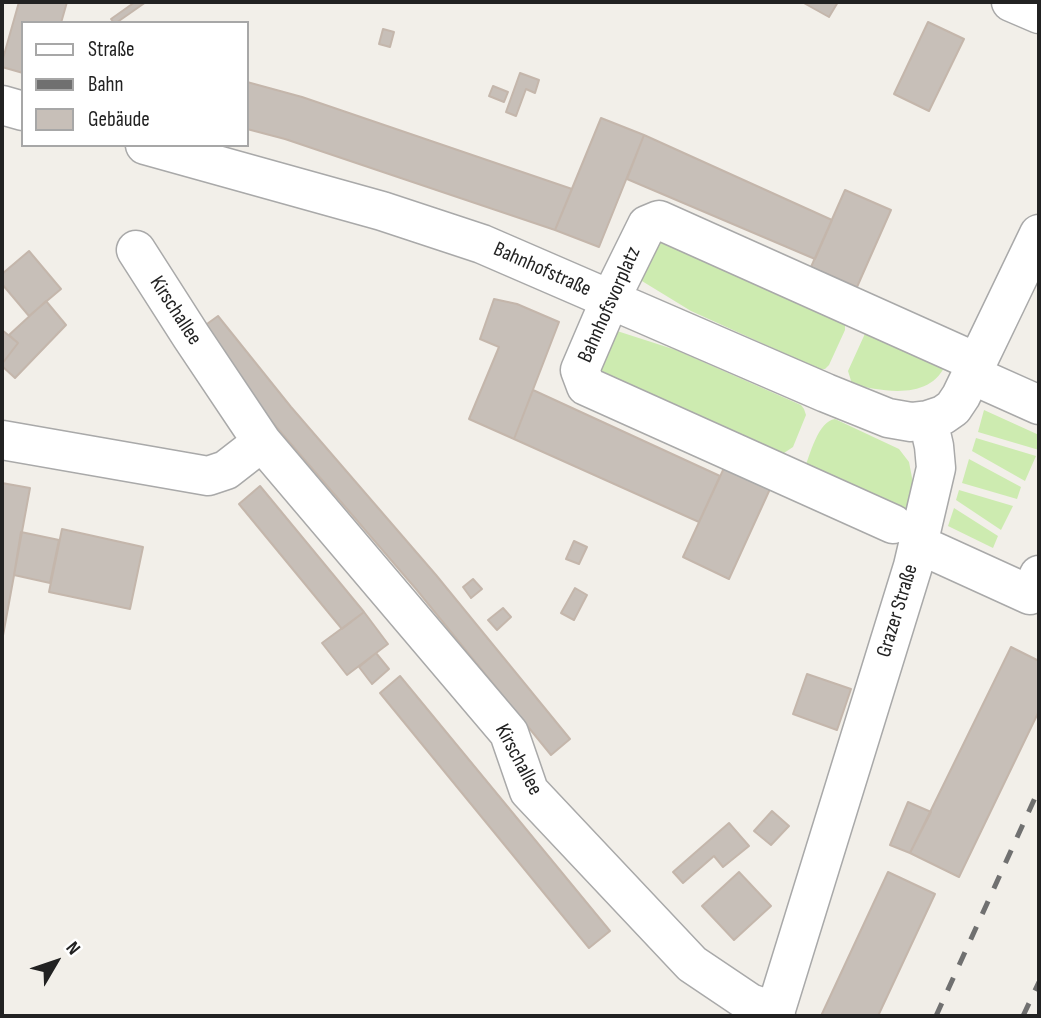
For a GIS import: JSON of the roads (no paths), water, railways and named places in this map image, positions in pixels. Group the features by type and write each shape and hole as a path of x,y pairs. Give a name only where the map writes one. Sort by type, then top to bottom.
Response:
{"street":[{"path":"1011,2 1039,14"},
{"path":"2,105 21,110"},
{"name":"Bahnhofstraße","path":"152,147 382,211 482,244 888,418 911,422 928,420"},
{"name":"Bahnhofsvorplatz","path":"1039,405 968,363 659,220 647,225 610,300 580,370 586,386 906,534 1030,595 1039,575"},
{"path":"928,420 953,408 968,363 1039,234"},
{"name":"Kirschallee","path":"136,250 262,442 509,733 529,791 692,964 750,1003 775,1014"},
{"name":"Grazer Straße","path":"775,1014 906,534 936,468 928,420"},
{"path":"2,440 208,475 226,470 262,442"}],"railway":[{"path":"936,1016 1039,789"},
{"path":"1023,1016 1039,982"}]}
